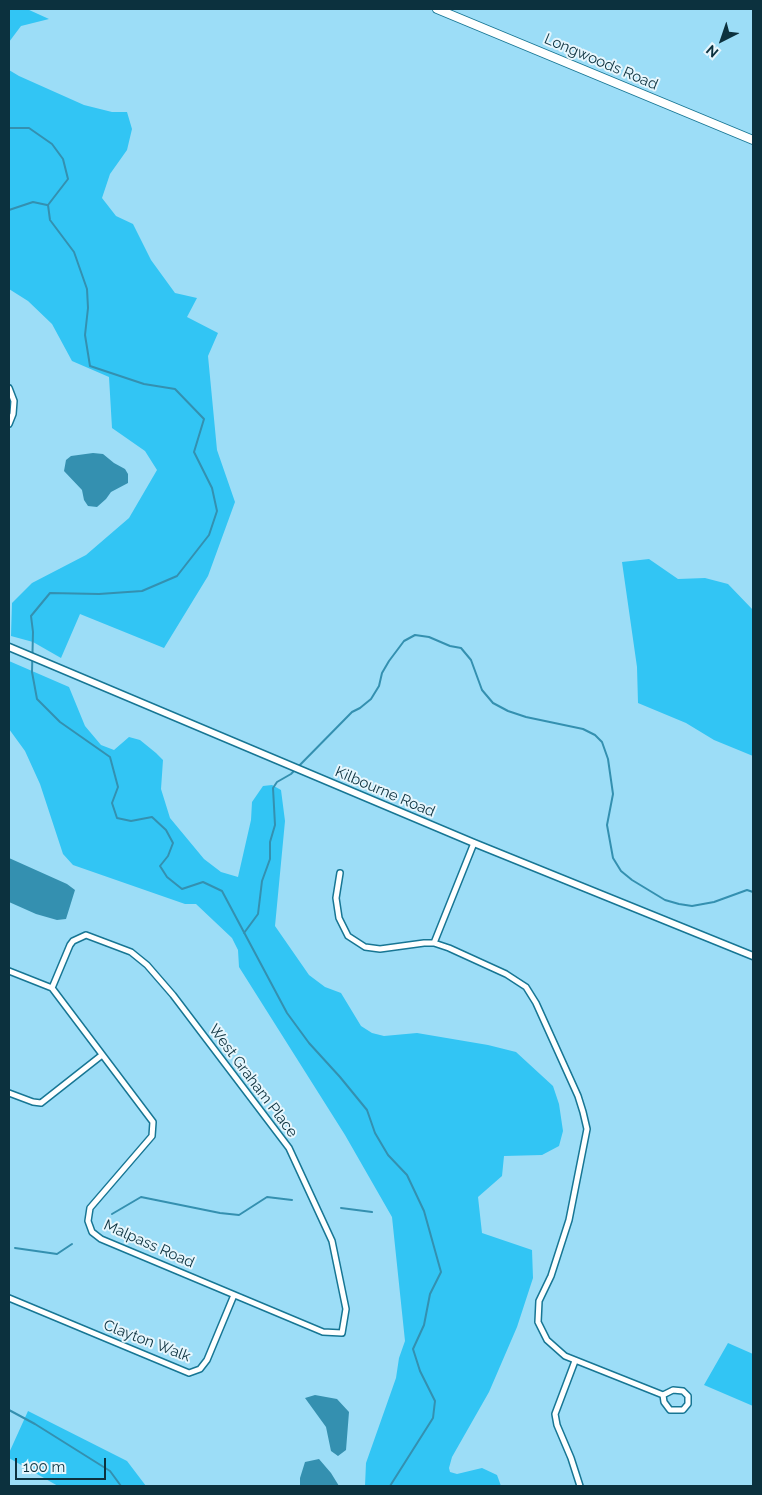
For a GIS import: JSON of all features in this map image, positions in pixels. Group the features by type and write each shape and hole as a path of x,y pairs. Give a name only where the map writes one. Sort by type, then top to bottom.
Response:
{"main road":[{"name":"Longwoods Road","path":"437,9 753,140"}],"street":[{"path":"9,388 14,401 13,414 9,424"},
{"name":"Kilbourne Road","path":"9,647 474,843 753,956"},
{"path":"434,943 474,843"},
{"path":"340,873 336,898 339,918 348,936 365,946 380,949 424,943 434,943 449,948 506,974 526,987 536,1003 578,1096 587,1129 569,1220 551,1276 539,1301 538,1322 547,1340 565,1356 663,1395"},
{"name":"West Graham Place","path":"52,988 73,940 86,935 131,952 147,965 173,995 289,1148 332,1241 346,1309 342,1333 323,1332"},
{"path":"9,971 52,988"},
{"name":"Malpass Road","path":"52,988 153,1122 152,1136 90,1208 88,1221 92,1232 100,1239 323,1332"},
{"path":"9,1093 41,1104 102,1055"},
{"name":"Clayton Walk","path":"9,1298 189,1373 200,1369 207,1360 234,1295"},
{"path":"575,1361 555,1414 557,1425 572,1458 580,1486"},
{"path":"673,1390 683,1391 688,1396 688,1404 683,1410 670,1410 664,1402 663,1395 673,1390"}],"shaded area":[{"path":"9,9 27,9 49,19 21,26 9,42"},
{"path":"9,70 84,105 112,112 127,112 132,129 127,150 110,174 102,198 116,216 133,224 151,260 175,293 197,298 187,317 218,333 208,356 217,450 235,502 208,576 164,648 80,614 61,658 33,642 11,636 12,603 32,583 86,555 129,518 157,470 145,451 112,428 109,377 72,361 52,324 28,301 9,289"},
{"path":"93,453 103,454 125,469 128,474 128,483 111,492 97,507 88,506 84,500 82,490 64,471 66,460 71,456"},
{"path":"649,559 678,579 705,578 728,584 753,610 753,756 714,740 686,723 638,703 637,667 622,562"},
{"path":"9,661 69,687 85,726 101,745 114,750 129,737 140,740 156,753 163,760 161,789 170,818 204,859 221,872 238,877 251,820 252,802 263,786 272,785 281,790 285,821 275,926 309,975 325,987 341,993 361,1026 372,1033 384,1036 417,1033 488,1045 516,1052 553,1086 559,1104 563,1131 559,1146 542,1155 504,1156 502,1176 478,1197 482,1233 532,1250 533,1278 517,1327 489,1392 452,1457 449,1468 450,1472 457,1474 482,1468 497,1475 501,1486 365,1486 366,1463 396,1378 399,1358 405,1341 392,1217 345,1135 239,967 238,950 232,938 196,904 185,904 73,865 63,854 40,784 25,751 9,729"},
{"path":"9,858 67,884 75,890 66,919 57,920 36,914 9,902"},
{"path":"728,1343 753,1354 753,1406 704,1385"},
{"path":"315,1395 337,1399 349,1412 346,1450 338,1456 331,1451 326,1427 305,1398"},
{"path":"28,1411 127,1461 146,1486 58,1486 9,1458 9,1453"},
{"path":"319,1459 339,1486 300,1486 300,1478 305,1462"}],"waterway":[{"path":"9,128 29,128 52,144 63,159 68,179 48,205 50,220 74,252 87,289 88,308 85,335 90,366 144,384 175,389 204,419 194,452 212,488 217,511 209,535 177,576 142,591 99,594 50,593 31,616 33,632 32,672 37,699 60,722 110,757 118,787 112,803 117,818 131,821 152,817 166,830 173,843 168,856 160,866 167,877 182,889 203,882 222,891 287,1013 309,1043 367,1110 375,1133 388,1155 407,1175 424,1211 441,1272 430,1294 424,1325 413,1349 420,1371 435,1401 433,1418 390,1486"},
{"path":"9,210 33,202 47,205"},
{"path":"244,933 258,914 262,881 270,859 270,842 275,825 273,788 277,782 291,774 352,712 371,699 379,686 382,673 389,661 404,641 415,635 429,637 450,646 461,648 471,660 482,690 493,703 508,711 526,717 583,729 595,735 602,742 608,759 613,794 607,825 613,858 621,871 632,880 665,900 692,906 714,902 747,890 753,892"},
{"path":"112,1214 141,1197 239,1215 267,1197 292,1200"},
{"path":"341,1208 372,1212"},
{"path":"15,1248 57,1254 72,1244"},
{"path":"9,1410 110,1471 121,1486"}]}
